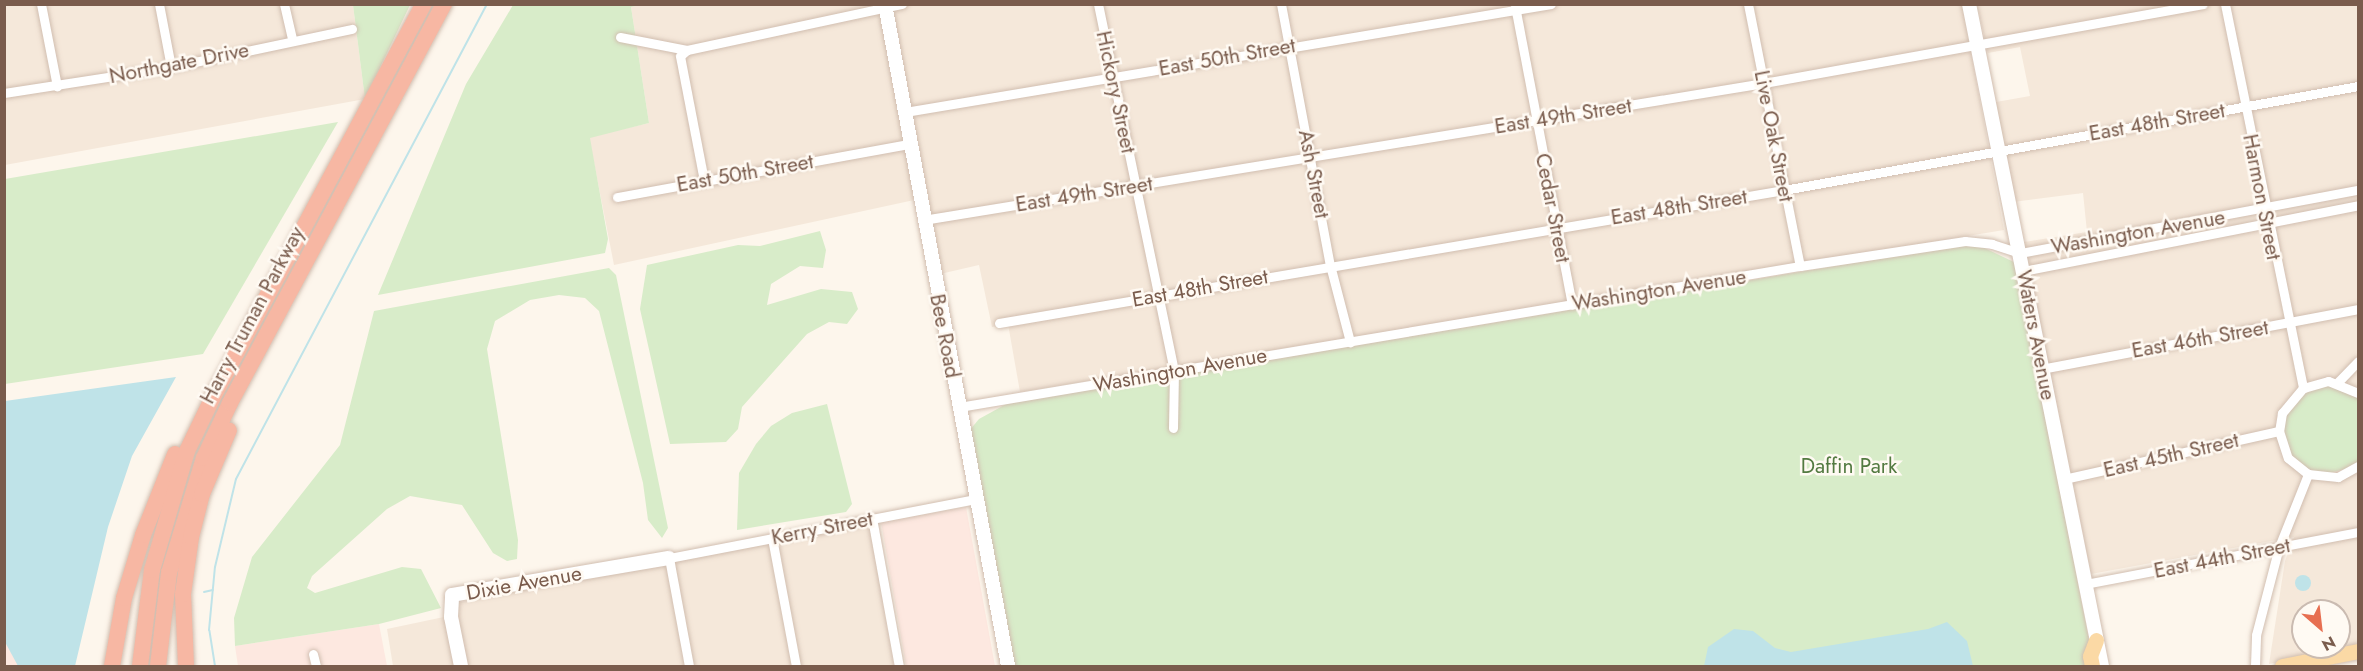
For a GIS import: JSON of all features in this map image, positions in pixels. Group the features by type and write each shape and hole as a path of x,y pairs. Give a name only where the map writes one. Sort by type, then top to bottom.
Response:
{"highway":[{"name":"Harry Truman Parkway","path":"140,666 146,600 167,509 200,423 424,4"},
{"name":"Harry Truman Parkway","path":"158,666 169,573 204,458 444,4"},
{"path":"186,666 183,594 202,494 228,432 413,62"},
{"path":"112,666 124,598 162,484 189,426 244,337"}],"main road":[{"name":"Waters Avenue","path":"1969,4 2102,666"},
{"name":"Bee Road","path":"885,6 908,144 1008,666"},
{"name":"Dixie Avenue","path":"461,666 451,617 452,595 669,558"},
{"path":"2092,666 2090,656 2096,640"},
{"path":"2282,666 2358,651"}],"street":[{"path":"41,4 57,86"},
{"path":"159,4 171,68"},
{"path":"284,4 292,40"},
{"path":"620,37 687,50 902,4"},
{"name":"Hickory Street","path":"1098,4 1174,371 1173,428"},
{"name":"Ash Street","path":"1281,4 1330,266 1350,342"},
{"name":"East 50th Street","path":"904,111 1516,7 1551,4"},
{"name":"Live Oak Street","path":"1748,4 1800,266"},
{"name":"East 49th Street","path":"923,220 1764,83 2203,4"},
{"name":"Harmon Street","path":"2225,4 2264,209 2303,388"},
{"name":"Cedar Street","path":"1516,7 1572,304"},
{"name":"Northgate Drive","path":"4,93 171,68 292,40 352,29"},
{"path":"687,50 680,56 704,181"},
{"name":"East 48th Street","path":"999,323 1556,226 1784,190 1998,149 2358,87"},
{"name":"East 50th Street","path":"617,197 908,144"},
{"name":"Washington Avenue","path":"959,407 1800,266 1965,242 1992,244 2020,253 2358,190"},
{"name":"Washington Avenue","path":"2023,271 2358,205"},
{"name":"East 46th Street","path":"2041,369 2358,309"},
{"path":"2338,382 2358,361"},
{"path":"2358,391 2338,382 2319,382 2303,388 2282,413 2279,432 2288,458 2308,474 2338,477 2358,466"},
{"name":"East 45th Street","path":"2064,479 2279,432"},
{"path":"2255,666 2254,644 2279,547 2308,474"},
{"name":"Kerry Street","path":"669,558 976,499"},
{"path":"872,519 899,666"},
{"name":"East 44th Street","path":"2085,584 2358,532"},
{"path":"772,538 796,666"},
{"path":"669,558 689,666"},
{"path":"313,654 316,666"}],"shaded area":[{"path":"5,5 353,5 365,99 5,165"},
{"path":"640,5 1962,5 2004,230 1020,392 1008,324 992,327 979,265 940,274 928,197 614,265 589,137 649,123 631,7"},
{"path":"1977,5 2358,5 2358,647 2351,648 2351,599 2291,599 2291,659 2295,659 2269,664 2285,561 2294,537 2091,574 2024,242 2087,232 2083,193 2013,202 1996,102 2030,96 2020,47 1988,53"},
{"path":"966,507 995,666 906,666 881,522"},
{"path":"869,523 894,666 393,666 387,629 458,614 456,603"},
{"path":"379,624 387,666 238,666 235,646"},
{"path":"5,625 18,666 5,666"}],"green space":[{"path":"353,5 410,5 365,99"},
{"path":"513,5 640,5 631,7 649,123 590,138 608,239 605,253 378,295 466,84"},
{"path":"338,122 203,354 5,384 5,179"},
{"path":"820,231 826,250 823,268 800,266 771,284 767,305 821,289 852,292 858,309 847,324 829,322 807,334 742,407 738,429 726,442 670,444 640,309 647,265 738,245 760,246"},
{"name":"Daffin Park","path":"1974,243 2016,263 2090,645 2089,666 1013,666 969,431 979,419 1008,403"},
{"path":"609,268 616,275 668,528 662,538 648,520 643,483 599,311 585,298 559,295 530,300 495,321 487,349 518,540 517,559 507,561 493,553 462,505 410,496 387,509 312,576 307,588 315,593 402,567 421,569 441,608 379,624 235,646 234,618 252,557 340,445 374,311"},
{"path":"2319,382 2358,393 2358,466 2316,476 2284,451 2282,413 2290,398"},
{"path":"827,404 852,504 846,512 737,530 739,473 756,444 771,426 792,413"}],"water":[{"path":"176,377 132,456 108,527 75,666 18,666 5,642 5,401"},
{"path":"2303,575 2309,577 2311,583 2309,589 2303,591 2297,589 2295,583 2297,577"},
{"path":"1947,622 1967,641 1973,666 1704,666 1708,647 1734,629 1753,631 1775,648 1791,652 1928,629"}],"waterway":[{"path":"215,666 209,630 215,567 236,479 487,4"},
{"path":"204,592 213,590"}]}
